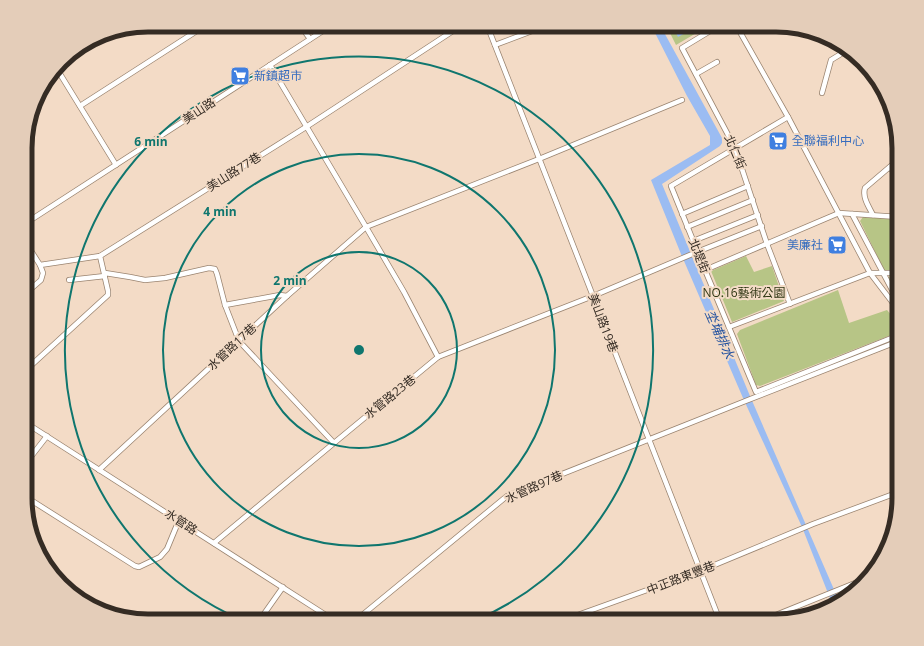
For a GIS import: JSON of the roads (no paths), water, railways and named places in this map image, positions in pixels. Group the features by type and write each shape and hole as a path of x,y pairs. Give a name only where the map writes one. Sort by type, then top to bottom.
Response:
{"street":[{"path":"80,106 195,32"},
{"path":"305,32 310,40"},
{"name":"美山路","path":"32,219 322,32"},
{"name":"美山路77巷","path":"40,265 100,256 451,32"},
{"name":"美山路19巷","path":"490,32 717,614"},
{"path":"495,45 529,32"},
{"name":"北仁街","path":"708,32 682,48 735,148 767,244 790,304"},
{"path":"740,32 788,117 870,272 892,302"},
{"path":"822,92 831,60 842,53"},
{"path":"696,74 717,62"},
{"path":"270,65 404,292 438,357"},
{"path":"60,73 116,165"},
{"path":"366,227 539,159 682,100"},
{"path":"735,148 788,117"},
{"name":"北堤街","path":"735,148 670,186 696,253 757,394"},
{"path":"873,215 865,198 864,190 890,167 892,170"},
{"path":"682,214 748,186"},
{"path":"687,227 753,200"},
{"path":"704,270 839,213 892,216"},
{"path":"852,214 892,290"},
{"path":"693,242 758,215"},
{"name":"水管路23巷","path":"214,543 438,357 593,296 762,226"},
{"name":"水管路17巷","path":"99,470 288,296 366,227"},
{"path":"32,252 43,273 41,280 32,288"},
{"path":"32,365 108,295 105,274 100,256"},
{"path":"69,280 105,274 145,280 165,278 215,268 225,305 239,341 334,443"},
{"path":"729,328 870,272 892,273"},
{"path":"225,305 280,295 288,296"},
{"path":"757,394 892,338"},
{"path":"757,394 892,344"},
{"name":"水管路97巷","path":"364,614 507,496 743,402 757,394"},
{"name":"水管路","path":"32,427 324,614"},
{"path":"32,456 48,436"},
{"name":"中正路東豐巷","path":"580,614 700,571 813,524 892,495"},
{"path":"32,501 139,568 160,557 167,549 179,520"},
{"path":"777,614 854,583"},
{"path":"264,614 283,587"}],"water":[{"name":"坔埔排水","path":"655,32 664,32 722,138 722,143 720,146 662,184 750,396 837,596 831,600 802,527 743,398 651,180 710,145 710,136 687,96"},
{"path":"676,32 687,32 678,37"}],"place":[{"name":"新鎮超市","path":"240,76"},
{"name":"全聯福利中心","path":"778,141"},
{"name":"美廉社","path":"837,245"}],"park label":[{"name":"NO.16藝術公園","path":"744,293"}]}
